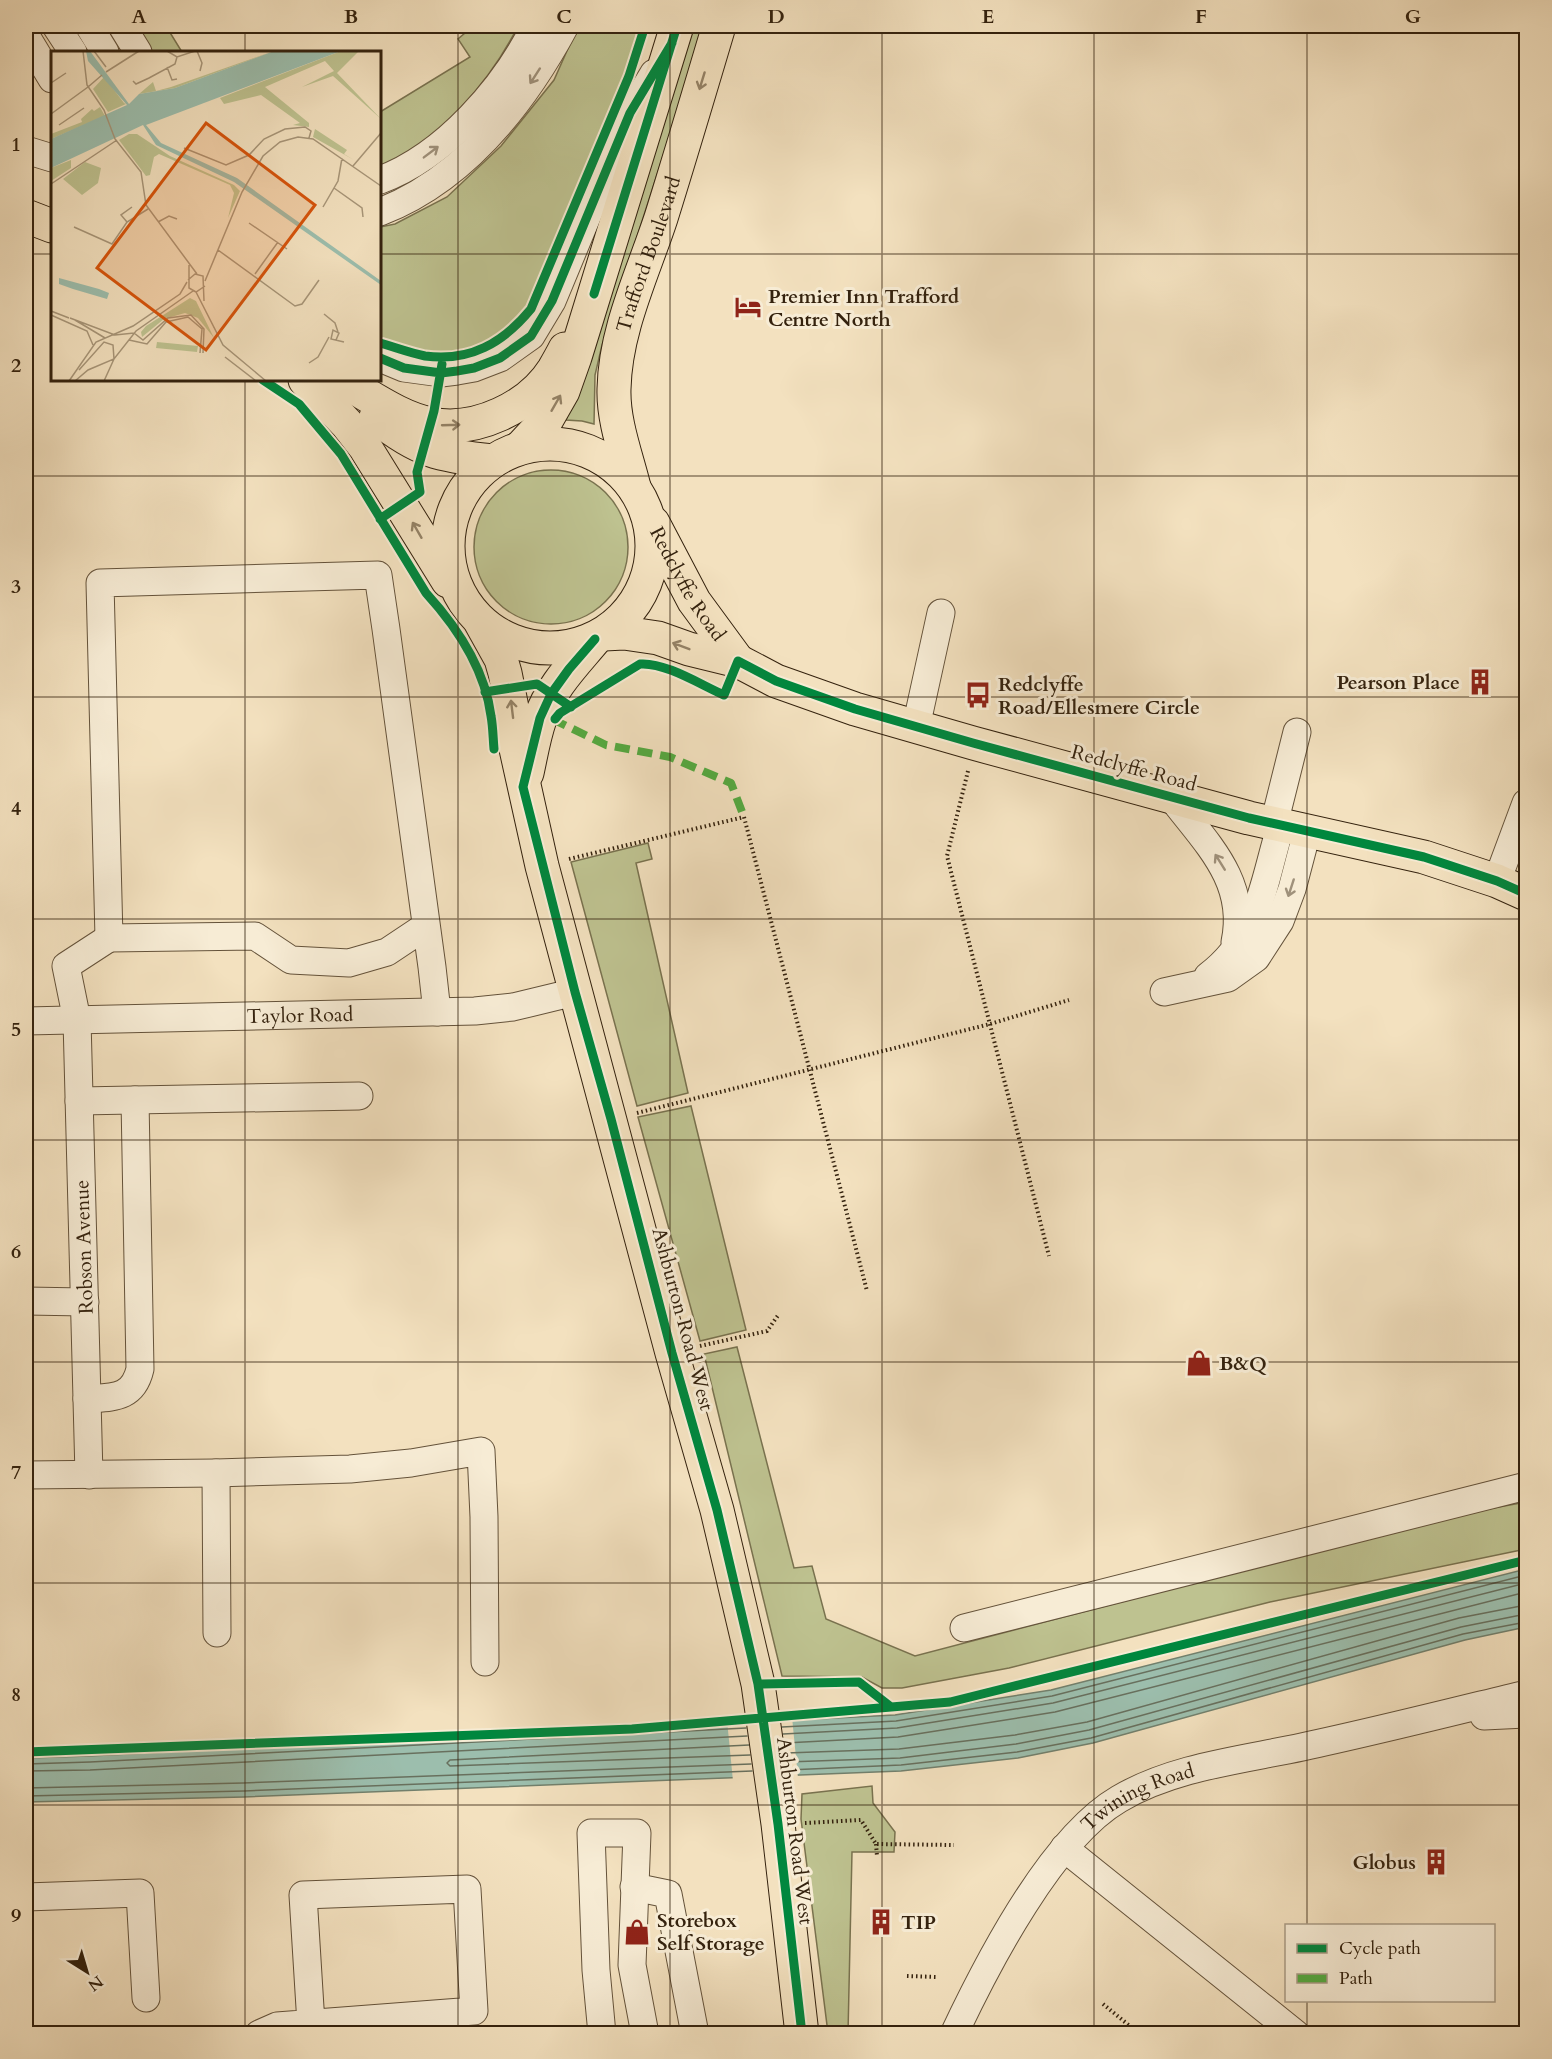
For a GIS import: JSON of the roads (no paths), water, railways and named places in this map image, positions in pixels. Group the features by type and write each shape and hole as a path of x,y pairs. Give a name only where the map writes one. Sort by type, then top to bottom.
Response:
{"main road":[{"name":"Trafford Boulevard","path":"639,496 617,420 614,391 616,364 622,333 661,218 719,26"},
{"name":"Trafford Boulevard","path":"506,454 547,419 563,391 674,34"},
{"path":"26,216 51,226"},
{"path":"343,381 409,417 431,424 446,426 489,420 513,407 535,391 553,370 594,294"},
{"path":"306,381 347,424 365,447 459,597 481,623 506,640 536,648 566,648 600,636 626,615 642,590 651,563 652,534 639,496 611,464 583,449 551,444 506,454 461,458 423,448 397,434 336,381"},
{"path":"459,597 449,568 447,538 454,508 470,482 506,454"},
{"name":"Redclyffe Road","path":"639,496 694,601 738,660"},
{"name":"Ashburton Road West","path":"481,623 501,659 505,673 523,787 542,866 672,1353 717,1510 758,1684 776,1811 802,2034"},
{"name":"Redclyffe Road","path":"600,636 643,634 688,650 738,660 776,681 812,695 916,727 1172,798 1287,827 1424,857 1497,881 1527,894"},
{"name":"Ashburton Road West","path":"523,787 540,718 551,694 569,669 600,636"}],"street":[{"path":"56,26 72,51"},
{"path":"89,26 104,51"},
{"path":"122,26 137,51"},
{"path":"381,179 420,159 445,141 471,116 495,87 535,26"},
{"path":"381,213 439,181 495,130 524,93 565,26"},
{"path":"381,358 404,368 441,373 457,371 480,366 500,358 531,336 543,320 552,301 630,113 674,34"},
{"path":"26,36 51,77"},
{"path":"26,150 51,158"},
{"path":"426,926 387,952 349,963 291,960 255,936 109,938 100,583 378,576 426,926 437,1012"},
{"path":"916,727 941,613"},
{"path":"1164,992 1228,978 1256,957 1269,941 1280,921 1292,889 1287,827 1297,732"},
{"path":"1172,798 1214,853 1232,885 1239,909 1239,927 1230,957"},
{"path":"1497,881 1524,809"},
{"path":"1194,984 1208,976 1230,957 1249,930 1287,827"},
{"name":"Robson Avenue","path":"88,1475 86,1302 77,1020 66,966 109,938"},
{"name":"Taylor Road","path":"26,1021 437,1012 513,1007 575,992"},
{"path":"80,1101 358,1096"},
{"path":"87,1399 119,1396 135,1384 140,1369 135,1100"},
{"path":"26,1300 86,1302"},
{"path":"26,1475 350,1469 411,1463 481,1451 485,1662"},
{"path":"216,1473 216,1633"},
{"path":"964,1628 1527,1486"},
{"path":"1432,1717 1527,1694"},
{"path":"1432,1717 1527,1714"},
{"name":"Twining Road","path":"954,2034 971,1999 1036,1886 1064,1848 1094,1817 1119,1799 1147,1785 1190,1771 1432,1717"},
{"path":"602,2034 596,1970 591,1833 637,1833 632,1965 645,2034"},
{"path":"1064,1848 1296,2034"},
{"path":"634,1887 668,1894 695,2034"},
{"path":"259,2034 277,2026 311,2024 474,2011 467,1889 303,1895 311,2024"},
{"path":"26,1897 140,1893 146,1998"}],"water":[{"path":"1526,1569 1526,1627 1465,1640 1093,1743 1018,1758 901,1771 244,1797 26,1802 26,1758 895,1715 1051,1690"}],"place":[{"name":"Premier Inn Trafford Centre North","path":"748,307"},
{"name":"Pearson Place","path":"1480,682"},
{"name":"Redclyffe Road/Ellesmere Circle","path":"978,695"},
{"name":"B&Q","path":"1199,1363"},
{"name":"Globus","path":"1436,1862"},
{"name":"TIP","path":"881,1922"},
{"name":"Storebox Self Storage","path":"637,1932"}]}
